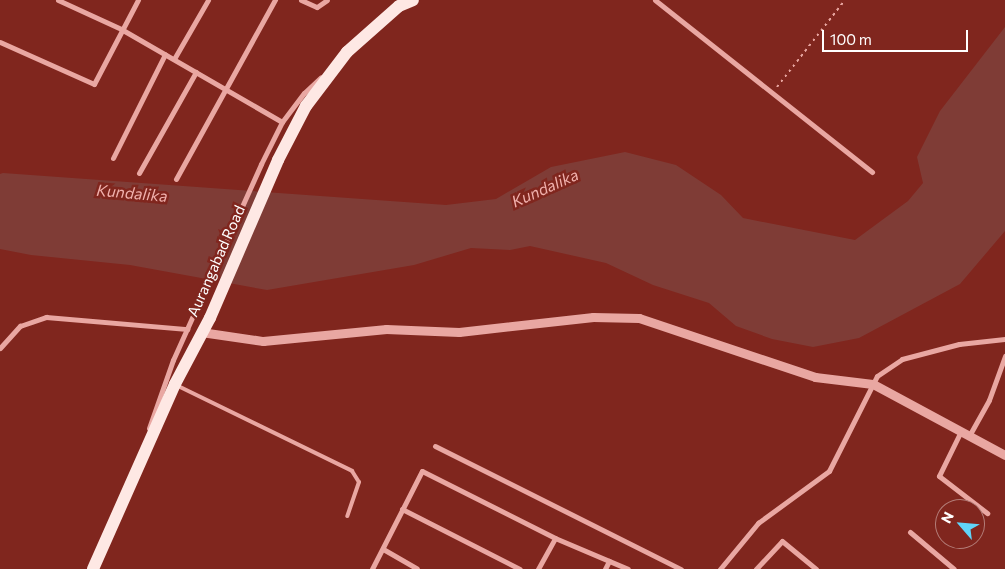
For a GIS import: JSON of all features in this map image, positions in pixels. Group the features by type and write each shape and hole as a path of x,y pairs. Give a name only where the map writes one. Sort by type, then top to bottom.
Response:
{"main road":[{"name":"Aurangabad Road","path":"93,569 175,384 210,318 278,160 306,106 331,69 400,6 413,0"}],"street":[{"path":"58,0 121,29 282,122"},
{"path":"0,42 94,84 121,29 138,0"},
{"path":"174,59 208,0"},
{"path":"176,179 275,0"},
{"path":"300,0 317,7 327,0"},
{"path":"655,0 872,172"},
{"path":"112,158 165,54"},
{"path":"137,471 160,392 250,188 282,122 304,93 331,69"},
{"path":"139,173 196,72"},
{"path":"0,348 20,326 46,317 187,328"},
{"path":"201,332 263,341 386,329 459,332 593,317 639,318 816,377 873,384 1005,455"},
{"path":"720,569 758,524 828,471 877,376 902,359 959,344 1005,339"},
{"path":"986,513 939,476 965,433 989,400 1005,356"},
{"path":"435,446 681,569"},
{"path":"372,569 419,474 424,471 555,538 628,569"},
{"path":"402,509 520,569"},
{"path":"910,532 954,569"},
{"path":"539,568 555,538"},
{"path":"756,569 782,541 816,569"},
{"path":"383,549 417,569"},
{"path":"605,569 609,561"}],"lane":[{"path":"175,384 352,471 359,482 347,516"}],"path":[{"path":"772,93 845,0"}],"water":[{"name":"Kundalika","path":"1005,27 1005,231 960,284 859,338 813,347 772,339 736,326 709,303 653,285 606,263 530,246 510,250 471,248 414,265 267,290 130,265 31,255 0,249 0,174 3,173 446,205 496,199 551,167 625,152 676,165 721,195 743,218 855,240 908,201 923,183 917,157 940,111"}]}
